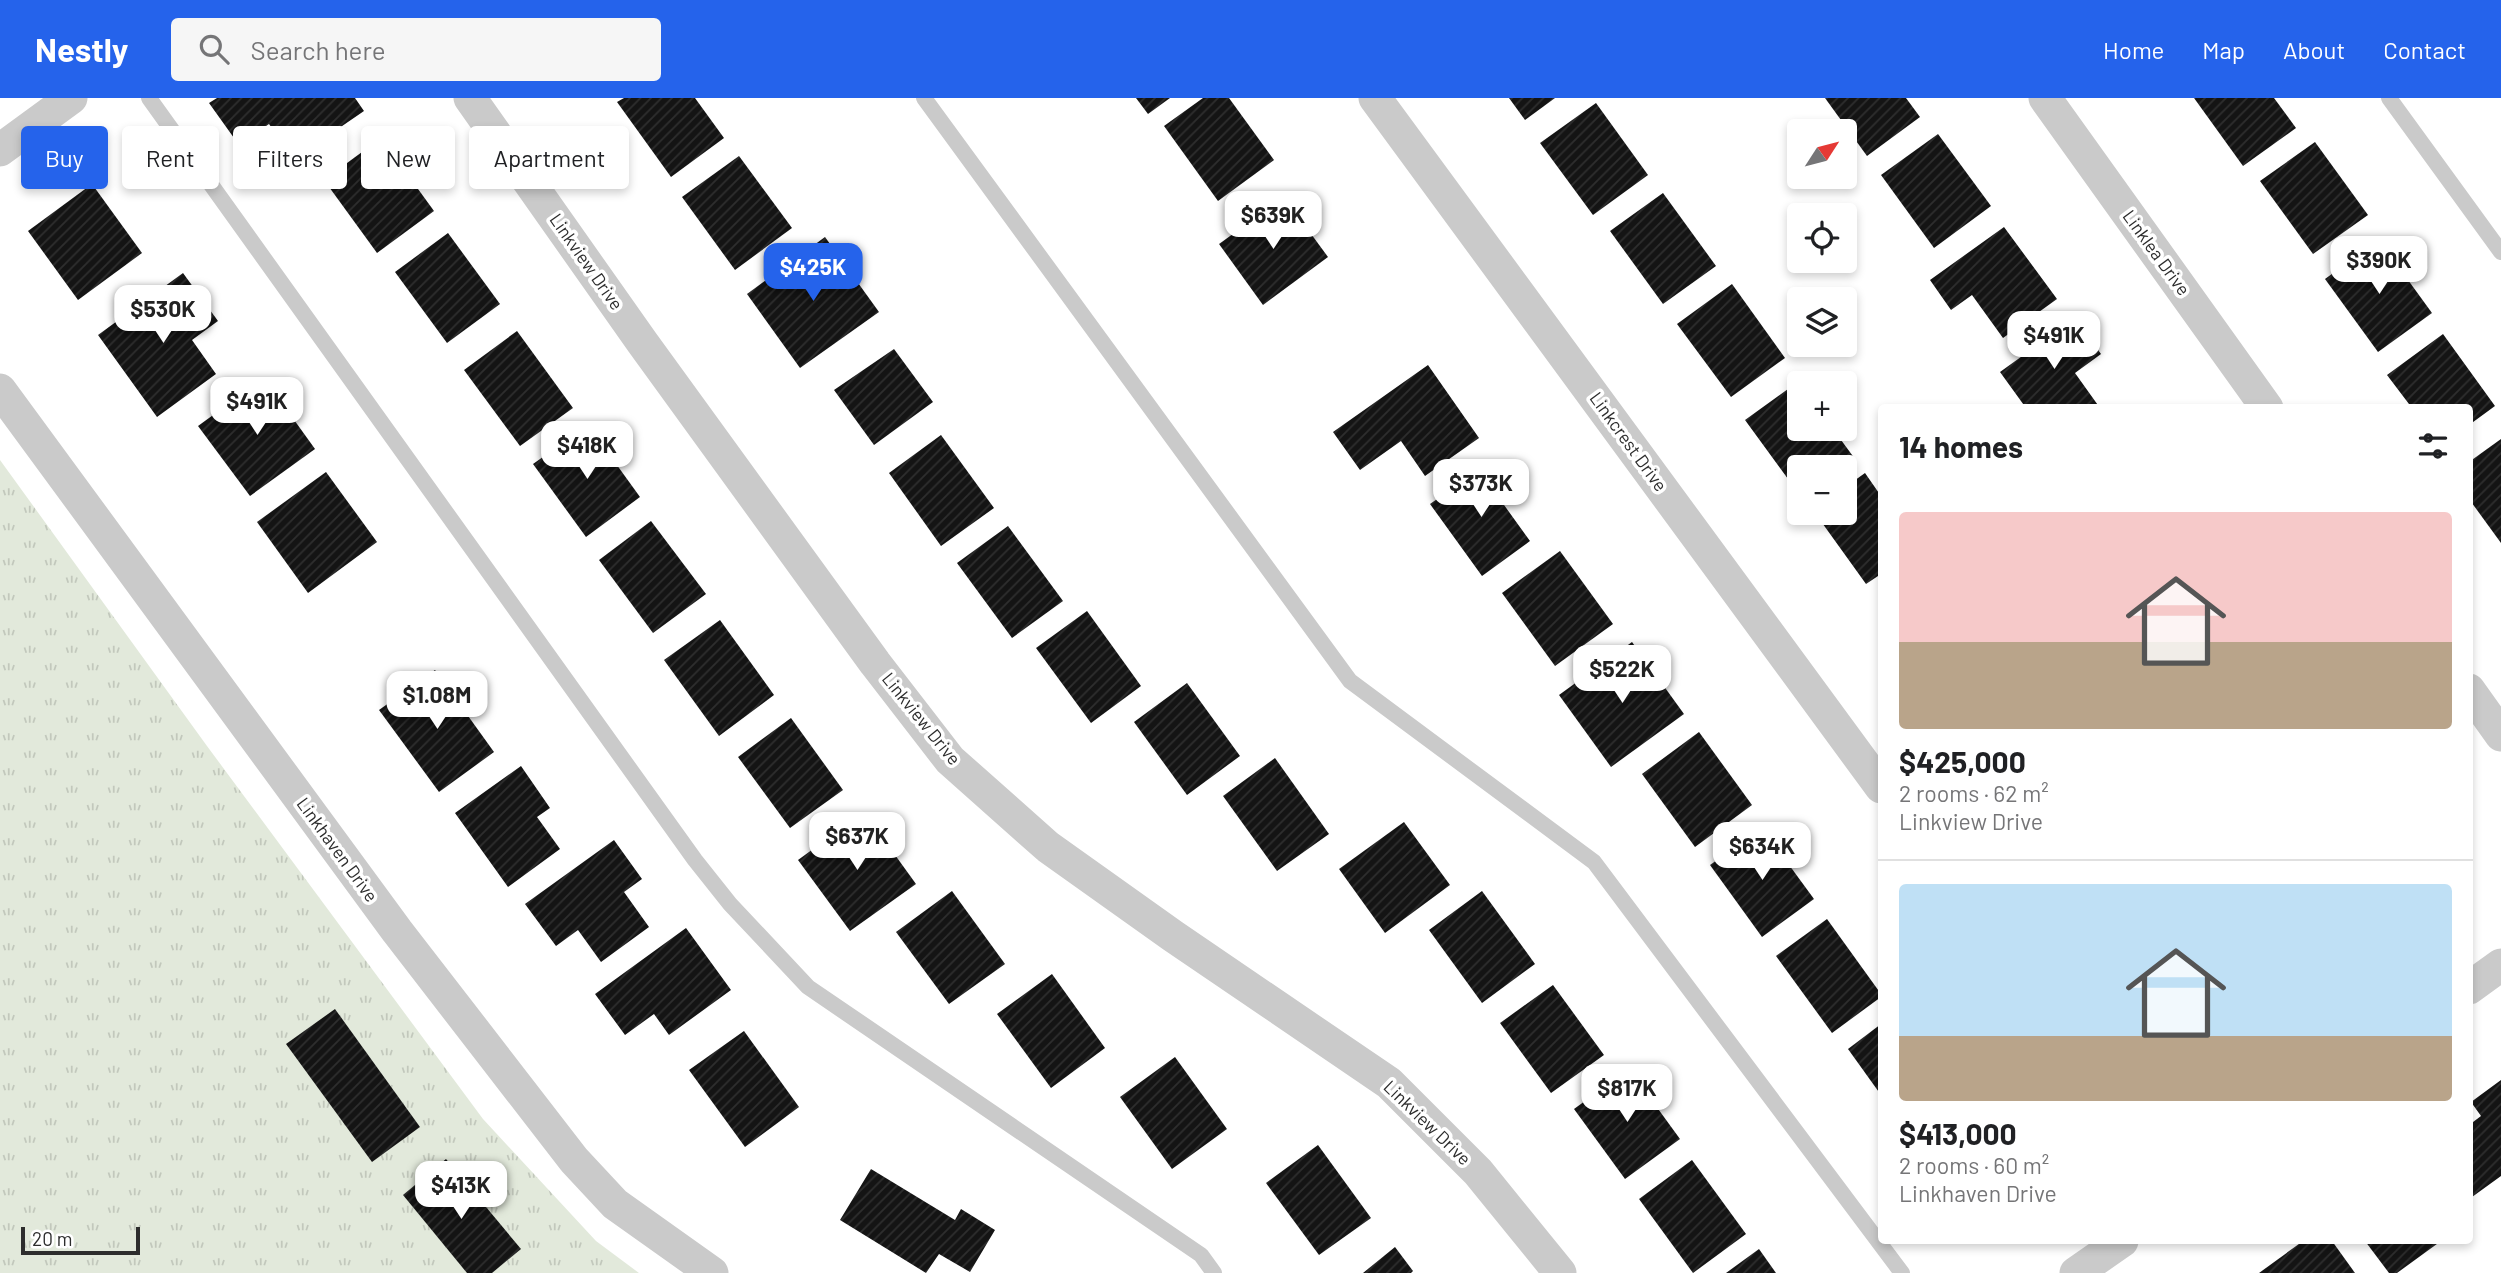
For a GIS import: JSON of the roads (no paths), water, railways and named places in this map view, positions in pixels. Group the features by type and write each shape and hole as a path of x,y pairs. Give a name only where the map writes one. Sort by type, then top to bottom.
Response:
{"street":[{"path":"0,150 71,98"},
{"name":"Linkview Drive","path":"470,98 642,342 811,575 950,760 1048,847 1389,1083 1478,1172 1560,1273"},
{"name":"Linkcrest Drive","path":"1375,98 1878,783"},
{"name":"Linklea Drive","path":"2045,98 2264,404"},
{"name":"Linkhaven Drive","path":"0,390 397,931 574,1160 615,1204 712,1273"},
{"path":"2473,696 2501,735"},
{"path":"2473,985 2501,965"},
{"path":"2076,1273 2118,1244"}],"lane":[{"path":"149,98 679,837 730,904 808,987 1201,1255 1214,1273"},
{"path":"925,98 1350,681 1594,862 1878,1241"},
{"path":"2389,98 2501,252"},
{"path":"1880,1244 1902,1273"}]}
